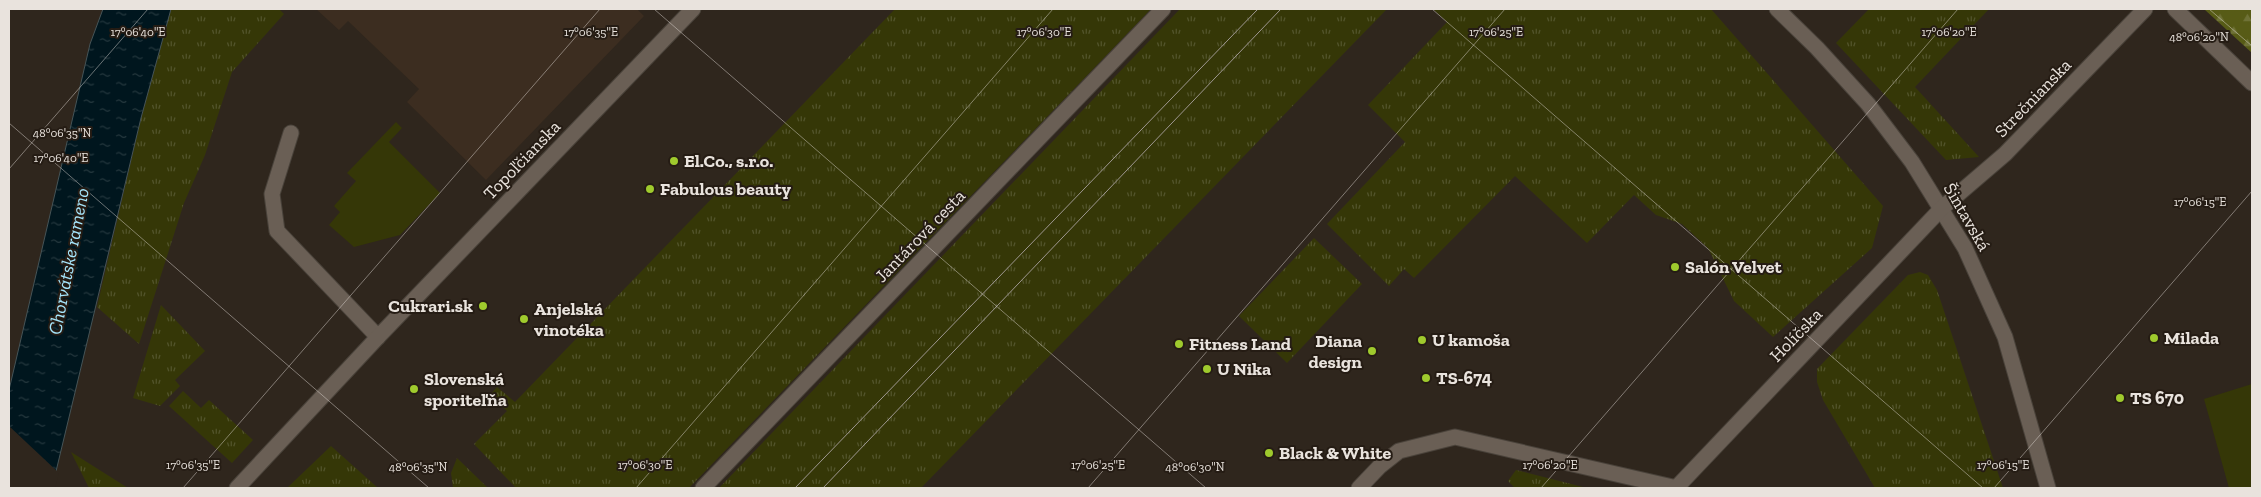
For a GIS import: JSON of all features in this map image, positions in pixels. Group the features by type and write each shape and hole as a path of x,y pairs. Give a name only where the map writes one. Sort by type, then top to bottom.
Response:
{"street":[{"name":"Topoľčianska","path":"237,488 378,337 693,9"},
{"name":"Jantárová cesta","path":"703,488 1163,9"},
{"name":"Šintavská","path":"1777,9 1817,48 1868,104 1912,162 1965,248 2005,337 2048,488"},
{"name":"Strečnianska","path":"1942,208 2005,154 2145,9"},
{"path":"2175,9 2252,83"},
{"path":"291,133 272,194 277,231 378,337"},
{"name":"Holíčska","path":"1359,488 1380,466 1399,451 1455,437 1676,488 1942,208"}],"shaded area":[{"path":"316,9 637,9 644,16 486,180 407,102 419,89 348,21 339,30"}],"green space":[{"path":"171,9 279,9 284,14 232,72 205,155 184,203 139,344 97,307 141,118"},
{"path":"895,9 1151,9 689,488 516,488 474,444 507,411 490,395 497,387 515,402"},
{"path":"1180,9 1387,9 921,488 719,488"},
{"path":"1433,9 1711,9 1883,206 1872,248 1773,337 1734,301 1708,248 1682,224 1656,215 1634,195 1587,243 1515,176 1414,278 1404,269 1389,286 1327,224 1405,142 1368,105 1447,22"},
{"path":"1869,9 1989,9 1915,87 1979,157 1946,160 1836,43"},
{"path":"2204,9 2252,9 2252,53"},
{"path":"396,122 402,128 389,142 440,193 400,235 354,247 329,225 340,212 334,206 356,181 347,173"},
{"path":"1314,238 1362,284 1287,363 1239,316"},
{"path":"1920,272 1928,275 1937,290 2003,488 1875,488 1823,400 1817,382 1817,369 1908,275"},
{"path":"161,305 205,351 175,380 180,386 160,406 133,398"},
{"path":"2252,384 2252,488 2229,488 2204,399"},
{"path":"183,391 201,408 209,400 253,440 232,463 169,406"},
{"path":"331,446 378,488 287,488"},
{"path":"71,452 128,488 89,488"},
{"path":"457,458 488,488 453,488 451,473"},
{"path":"1516,470 1587,488 1515,488 1508,481"}],"water":[{"name":"Chorvátske rameno","path":"103,9 171,9 141,118 52,488 9,488 9,390 90,44"}],"pier":[{"path":"9,426 59,473 55,488 9,488"}],"tram line":[{"path":"795,488 1258,9"},
{"path":"823,488 1281,9"}],"place":[{"name":"El.Co., s.r.o.","path":"674,161"},
{"name":"Fabulous beauty","path":"650,189"},
{"name":"Salón Velvet","path":"1675,267"},
{"name":"Cukrari.sk","path":"483,306"},
{"name":"Anjelská vinotéka","path":"524,319"},
{"name":"Milada","path":"2154,338"},
{"name":"U kamoša","path":"1422,340"},
{"name":"Fitness Land","path":"1179,344"},
{"name":"Diana design","path":"1372,351"},
{"name":"U Nika","path":"1207,369"},
{"name":"TS-674","path":"1426,378"},
{"name":"Slovenská sporiteľňa","path":"414,389"},
{"name":"TS 670","path":"2120,398"},
{"name":"Black & White","path":"1269,453"}]}
